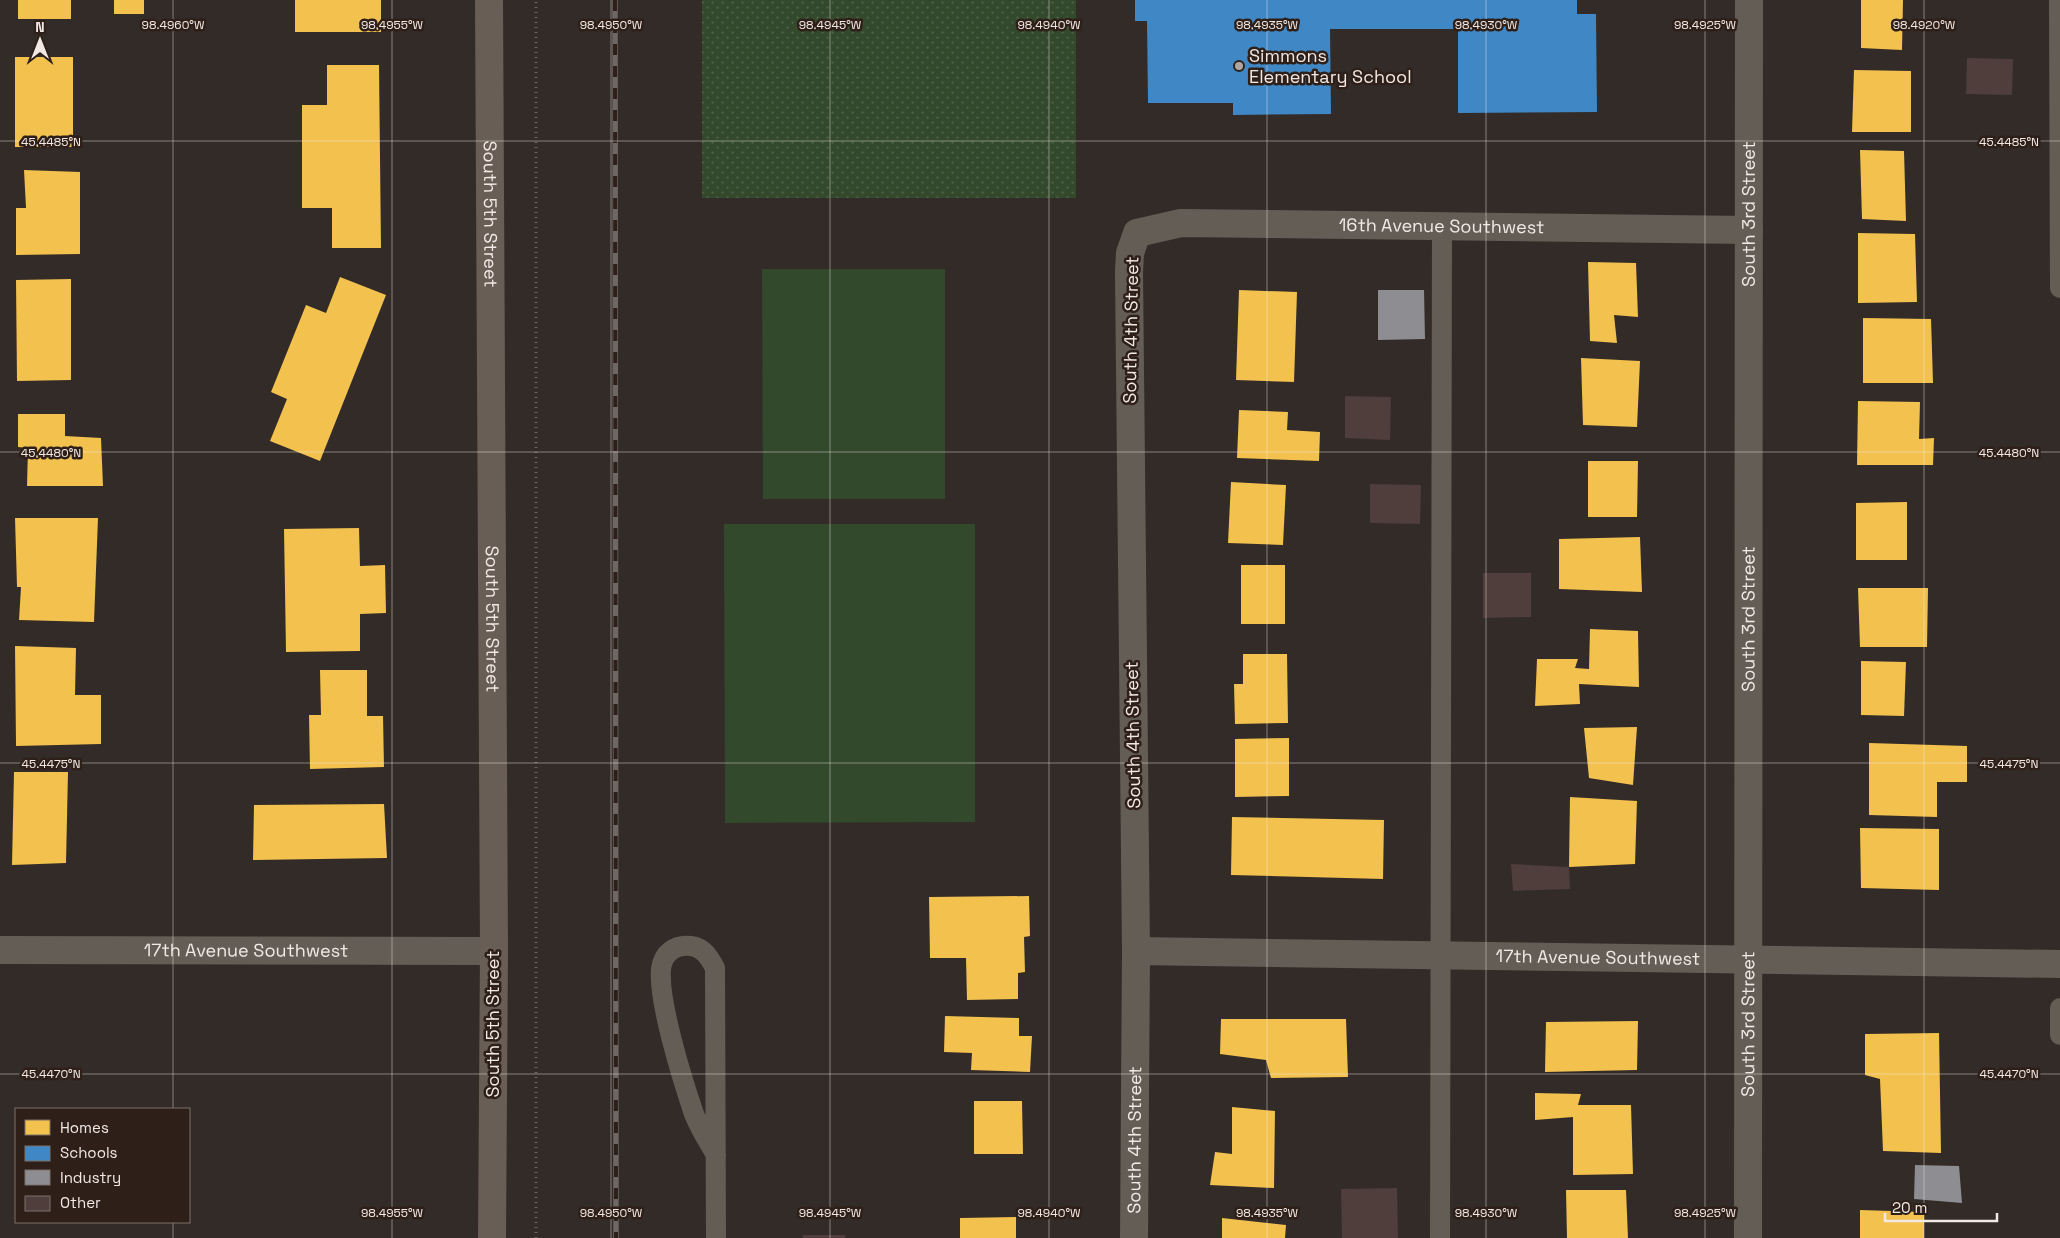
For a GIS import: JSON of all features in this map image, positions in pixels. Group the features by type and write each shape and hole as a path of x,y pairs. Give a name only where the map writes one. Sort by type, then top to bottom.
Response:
{"main road":[{"name":"South 5th Street","path":"489,0 494,951 492,1238"}],"street":[{"name":"South 3rd Street","path":"1748,1238 1749,0"},
{"name":"16th Avenue Southwest","path":"1138,233 1181,223 1749,230"},
{"name":"South 4th Street","path":"1134,1238 1136,951 1129,272 1130,252 1138,233"},
{"name":"17th Avenue Southwest","path":"0,950 494,951"},
{"name":"17th Avenue Southwest","path":"1136,951 1748,958 2060,964"}],"lane":[{"path":"2059,0 2060,288"},
{"path":"1440,1238 1442,227"},
{"path":"716,1155 694,1112 666,1014 661,968 666,955 675,947 691,946 707,954 715,968 716,1155 716,1238"},
{"path":"2060,1008 2060,1035"}],"path":[{"path":"536,0 536,1238"}],"green space":[{"path":"702,0 1076,0 1076,198 702,198"},
{"path":"762,269 945,269 945,499 763,499"},
{"path":"724,524 975,524 975,822 725,823"}],"building: Homes":[{"path":"18,0 71,0 71,19 18,19"},
{"path":"114,0 144,0 144,14 114,14"},
{"path":"295,0 381,0 381,32 295,32"},
{"path":"1861,0 1903,0 1902,50 1861,48"},
{"path":"15,57 73,57 73,147 15,147"},
{"path":"327,65 379,65 381,248 332,248 332,208 302,208 302,105 327,105"},
{"path":"1854,70 1911,71 1911,132 1852,132"},
{"path":"1860,150 1904,151 1906,221 1862,219"},
{"path":"24,170 80,172 80,254 16,255 16,208 26,208"},
{"path":"1858,233 1915,234 1917,302 1858,303"},
{"path":"1588,262 1636,263 1638,317 1614,315 1617,343 1590,341"},
{"path":"340,277 386,295 320,461 270,441 287,399 271,392 306,305 326,313"},
{"path":"71,279 71,380 17,381 16,280"},
{"path":"1239,290 1297,292 1294,382 1236,380"},
{"path":"1863,318 1931,319 1933,383 1863,383"},
{"path":"1581,358 1640,361 1637,427 1583,425"},
{"path":"1858,401 1920,402 1919,439 1934,438 1933,465 1857,465"},
{"path":"1239,410 1288,412 1287,430 1320,432 1319,461 1237,458"},
{"path":"18,414 65,414 65,436 101,438 103,486 27,486 28,448 18,447"},
{"path":"1588,461 1638,461 1637,517 1588,517"},
{"path":"1231,482 1286,485 1283,545 1228,543"},
{"path":"1907,502 1907,560 1856,560 1856,503"},
{"path":"15,518 98,518 94,622 19,620 21,587 17,587"},
{"path":"359,528 360,566 385,565 386,613 360,614 360,651 286,652 284,529"},
{"path":"1640,537 1642,592 1559,589 1559,539"},
{"path":"1241,565 1285,565 1285,624 1241,624"},
{"path":"1858,588 1928,588 1927,647 1860,647"},
{"path":"1590,629 1638,631 1639,687 1579,684 1580,704 1535,706 1537,659 1578,659 1575,668 1589,669"},
{"path":"15,646 76,648 75,695 101,695 101,744 16,746"},
{"path":"1243,654 1287,654 1288,723 1235,724 1234,684 1243,684"},
{"path":"1861,661 1906,662 1904,716 1861,715"},
{"path":"320,670 367,670 367,716 383,716 384,767 310,769 309,715 321,715"},
{"path":"1637,727 1633,785 1589,778 1584,728"},
{"path":"1289,738 1289,796 1235,797 1235,739"},
{"path":"1869,743 1967,746 1967,782 1937,782 1937,817 1869,815"},
{"path":"14,772 68,772 66,863 12,865"},
{"path":"1570,797 1637,801 1635,864 1569,867"},
{"path":"384,804 387,858 253,860 254,805"},
{"path":"1232,817 1384,820 1383,879 1231,875"},
{"path":"1860,828 1939,829 1939,890 1861,888"},
{"path":"1029,896 1030,936 1024,937 1025,972 1018,973 1018,999 967,1000 966,958 930,958 929,897"},
{"path":"945,1016 1019,1018 1019,1036 1032,1036 1030,1072 971,1070 972,1053 944,1052"},
{"path":"1221,1019 1346,1019 1348,1077 1271,1078 1266,1060 1220,1054"},
{"path":"1638,1021 1637,1070 1545,1072 1546,1022"},
{"path":"1939,1033 1941,1153 1883,1151 1880,1079 1865,1075 1865,1034"},
{"path":"1535,1093 1581,1094 1578,1105 1631,1105 1633,1174 1573,1175 1573,1117 1535,1120"},
{"path":"974,1101 1022,1101 1023,1154 974,1154"},
{"path":"1232,1107 1275,1111 1274,1188 1210,1185 1215,1152 1232,1154"},
{"path":"1566,1190 1626,1190 1628,1238 1567,1238"},
{"path":"1860,1210 1924,1212 1924,1238 1860,1238"},
{"path":"1016,1217 1016,1238 960,1238 960,1218"},
{"path":"1222,1218 1286,1225 1285,1238 1222,1238"}],"building: Schools":[{"name":"Simmons Elementary School","path":"1135,0 1577,0 1577,14 1596,14 1597,112 1458,113 1458,29 1330,29 1331,114 1233,115 1233,103 1148,103 1147,21 1135,21"}],"building: Industry":[{"path":"1378,290 1424,290 1425,339 1378,340"},
{"path":"1915,1165 1959,1166 1962,1203 1914,1199"}],"building: Other":[{"path":"1967,58 2013,59 2012,95 1966,94"},
{"path":"1345,396 1391,397 1390,440 1345,438"},
{"path":"1370,484 1421,485 1420,524 1370,523"},
{"path":"1483,573 1531,573 1531,617 1483,618"},
{"path":"1511,864 1569,867 1570,889 1513,891"},
{"path":"1397,1188 1398,1238 1342,1238 1341,1189"},
{"path":"803,1235 845,1235 845,1238 803,1238"}],"railway":[{"path":"615,0 616,1238"}],"place":[{"name":"Simmons Elementary School","path":"1239,66"}]}
